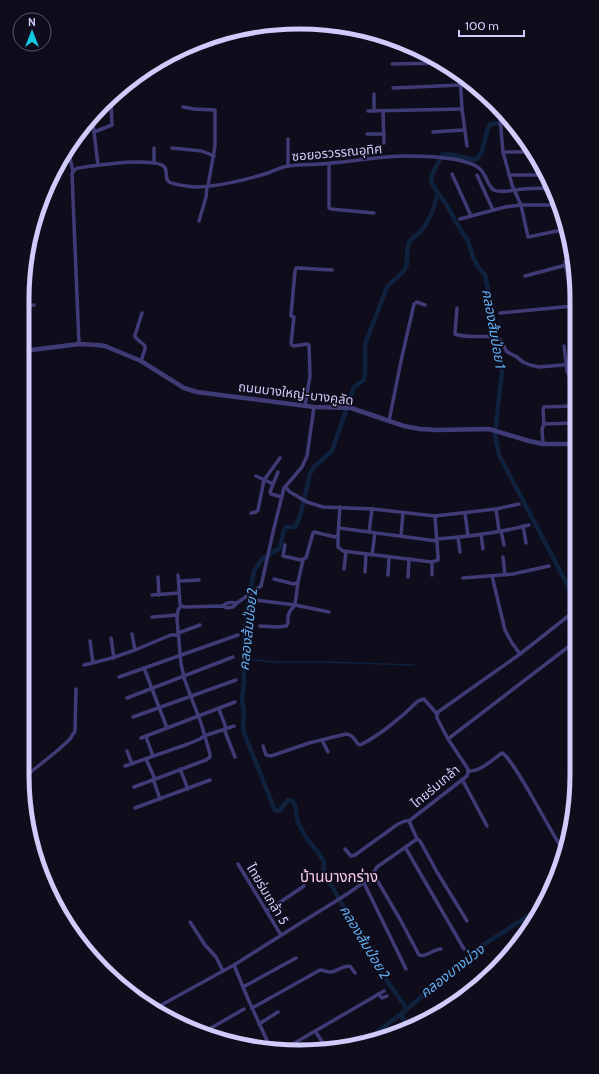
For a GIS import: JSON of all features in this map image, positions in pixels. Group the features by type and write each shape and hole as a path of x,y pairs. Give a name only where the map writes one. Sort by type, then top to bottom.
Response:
{"street":[{"path":"392,64 431,63"},
{"path":"461,83 464,130 467,146"},
{"path":"393,88 461,86"},
{"path":"374,94 374,111"},
{"path":"94,132 112,125 111,105"},
{"path":"183,107 194,110 215,110 216,130 214,156 206,197 199,221"},
{"path":"368,111 462,108"},
{"path":"384,111 384,142"},
{"path":"500,118 503,152 513,190 521,205 528,237 561,230"},
{"path":"93,125 98,165"},
{"path":"433,132 464,130"},
{"path":"367,134 384,134"},
{"path":"288,139 288,166"},
{"path":"73,172 78,168 124,162 154,163 154,148"},
{"path":"172,148 202,151 214,156"},
{"path":"503,152 526,152"},
{"name":"ซอยอรวรรณอุทิศ","path":"154,163 161,165 166,169 167,179 171,183 193,187 241,181 288,166 329,164 404,156 443,158 478,167 484,173 492,190 513,190"},
{"path":"70,157 73,172 79,344"},
{"path":"329,164 329,208 374,212"},
{"path":"452,174 471,216"},
{"path":"477,175 493,210"},
{"path":"509,175 540,175"},
{"path":"513,190 546,188"},
{"path":"460,219 505,207 521,205 553,205"},
{"path":"567,260 565,262 569,288"},
{"path":"525,276 566,265"},
{"path":"305,406 310,376 310,345 294,346 291,343 294,317 291,315 295,271 296,268 332,270"},
{"path":"390,421 401,361 414,304 417,302 425,305"},
{"path":"29,305 34,305"},
{"path":"500,314 570,306"},
{"path":"457,308 455,334 472,337 497,337 507,352 523,362 538,367 566,364 570,362"},
{"path":"141,361 145,346 135,335 142,312"},
{"name":"ถนนบางใหญ่-บางคูลัด","path":"29,350 79,344 105,346 141,361 184,388 197,392 314,408 351,408 404,426 420,429 489,429 543,444 570,444"},
{"path":"564,346 567,370 570,379"},
{"path":"543,444 542,429 544,424 542,409 544,407 570,406"},
{"path":"181,606 223,606 230,608 262,586 285,487 302,467 306,456 314,408"},
{"path":"544,424 570,422"},
{"path":"251,513 258,510 264,480 280,458"},
{"path":"278,472 270,492 271,494 282,497"},
{"path":"256,476 273,484"},
{"path":"285,487 301,499 323,507 372,509 435,516 496,509 519,504"},
{"path":"340,507 338,547 341,550 346,552 432,562 438,560 435,516"},
{"path":"369,532 372,509"},
{"path":"496,509 504,545"},
{"path":"401,536 403,513"},
{"path":"465,513 468,536"},
{"path":"339,528 436,540 500,531 528,525"},
{"path":"523,526 526,543"},
{"path":"260,626 278,627 286,626 288,623 288,616 295,605 303,560 306,558 313,533 335,537 338,535"},
{"path":"372,555 374,533"},
{"path":"481,534 483,549"},
{"path":"458,537 460,552"},
{"path":"285,545 283,556 303,560"},
{"path":"344,569 346,552"},
{"path":"364,572 366,554"},
{"path":"388,575 389,557"},
{"path":"503,557 504,575"},
{"path":"408,577 409,559"},
{"path":"432,562 432,575"},
{"path":"464,578 504,575 550,566"},
{"path":"134,787 210,757 184,677 180,655 177,615 181,606 178,575"},
{"path":"492,576 505,630 520,654"},
{"path":"158,577 159,595"},
{"path":"274,579 294,584 298,582"},
{"path":"179,581 200,580"},
{"path":"152,595 179,593"},
{"path":"255,600 295,605 329,612"},
{"path":"152,616 177,615"},
{"path":"437,714 520,654 570,615"},
{"path":"84,665 114,658 200,625"},
{"path":"132,634 134,650"},
{"path":"119,677 238,635"},
{"path":"112,638 114,658"},
{"path":"90,641 93,663"},
{"path":"448,739 570,646"},
{"path":"127,698 233,657"},
{"path":"144,668 168,728"},
{"path":"133,717 236,680"},
{"path":"29,774 70,739 75,731 76,689"},
{"name":"ไทยร่มเกล้า","path":"322,740 339,735 350,734 358,744 362,744 396,720 418,701 424,699 437,714 437,718 448,739 458,752 468,771 466,776 408,821 417,839 420,841 467,921"},
{"path":"141,738 235,702"},
{"path":"219,709 235,757"},
{"path":"125,766 234,726"},
{"path":"146,736 153,756"},
{"path":"263,746 266,755 271,756 322,740 328,752"},
{"path":"128,751 132,764"},
{"path":"468,771 474,772 502,753 506,755 561,847"},
{"path":"146,759 160,799"},
{"path":"180,769 188,789"},
{"path":"462,779 487,826"},
{"path":"135,808 210,780"},
{"path":"345,849 351,856 355,855 398,824 408,821"},
{"path":"160,1006 234,965 344,896 369,879 377,867 417,839"},
{"path":"405,847 464,950"},
{"name":"ไทยร่มเกล้า 5","path":"238,864 281,935"},
{"path":"373,873 419,955 425,956 433,950 441,949"},
{"path":"364,883 406,969"},
{"path":"267,911 304,886"},
{"path":"190,922 205,945 216,957 222,971"},
{"path":"243,987 296,958"},
{"path":"234,965 268,1043"},
{"path":"252,1008 320,970 332,972 344,966 350,966 355,973"},
{"path":"292,1045 384,991"},
{"path":"378,994 382,998 387,996"},
{"path":"209,1029 244,1009"},
{"path":"260,1024 278,1012"},
{"path":"315,1031 323,1044"}],"waterway":[{"name":"คลองส้มป่อย 1","path":"504,123 490,124 483,149 475,160 448,154 442,155 431,177 432,183 468,241 478,267 485,275 492,308 494,346 501,358 502,371 495,435 499,455 570,590"},
{"name":"คลองส้มป่อย 2","path":"407,1009 380,971 333,888 323,875 324,862 307,839 298,823 293,801 288,800 279,811 275,810 244,733 244,711 242,700 244,682 243,654 247,610 254,571 262,559 280,548 284,529 287,527 295,527 300,516 310,474 314,467 332,451 354,387 364,380 365,344 387,287 405,270 409,243 412,238 420,232 429,219 438,193"},
{"path":"243,659 275,662 414,665"},
{"name":"คลองบางม่วง","path":"372,1035 401,1014 480,947 532,914"},
{"path":"401,1014 405,1023"}],"district":[{"name":"บ้านบางกร่าง","path":"339,877"}]}
